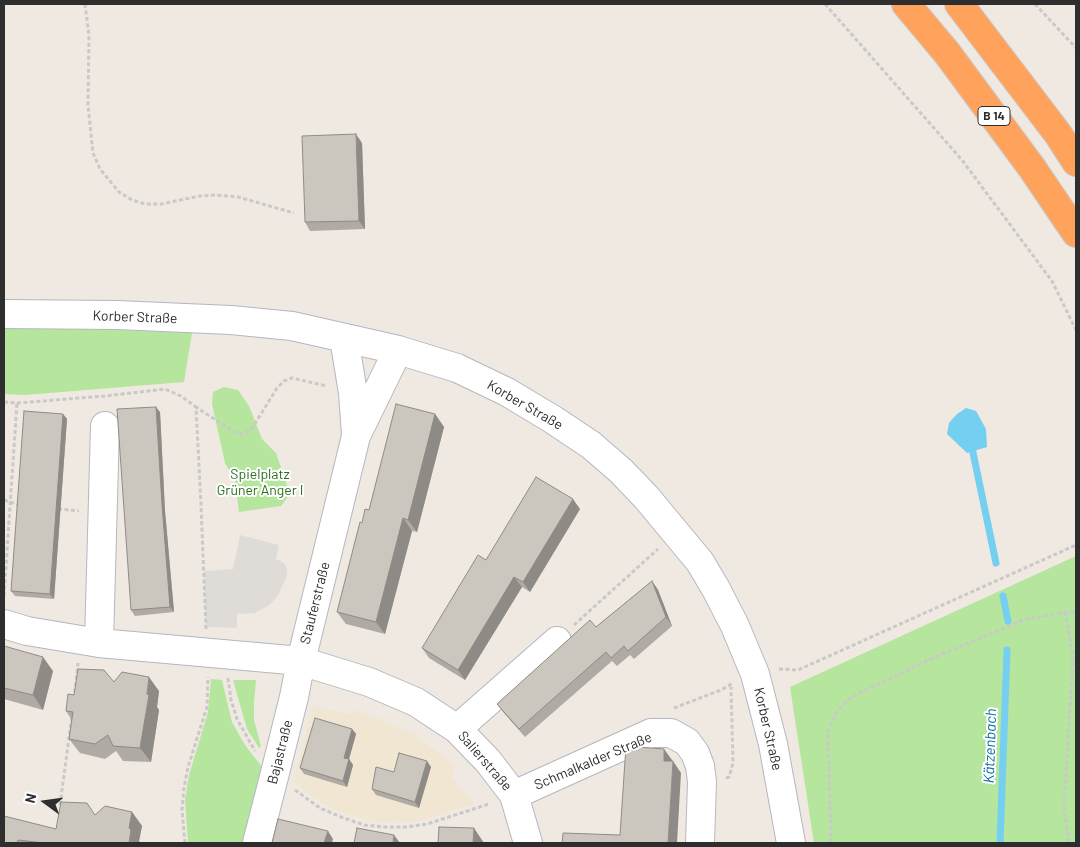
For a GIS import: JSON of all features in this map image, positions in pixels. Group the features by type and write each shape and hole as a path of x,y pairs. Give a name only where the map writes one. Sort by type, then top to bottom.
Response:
{"highway":[{"name":"B 14","path":"906,4 947,52 1032,168 1076,233"},
{"path":"959,4 1052,126 1076,162"}],"street":[{"name":"Korber Straße","path":"4,314 117,315 231,320 292,326 398,350 457,368 507,392 552,419 590,445 621,471 666,520 700,562 736,626 755,674 773,744 791,843"},
{"name":"Stauferstraße","path":"344,338 353,393 356,436"},
{"name":"Stauferstraße","path":"4,624 90,642 301,661 356,436 398,350"},
{"path":"90,642 104,426"},
{"path":"457,729 557,641"},
{"name":"Salierstraße","path":"301,661 369,682 416,702 457,729 488,761 502,799 528,843"},
{"name":"Bajastraße","path":"257,843 294,697 301,661"},
{"name":"Schmalkalder Straße","path":"502,799 651,734 671,733 687,742 695,753 700,766 702,782 700,843"}],"path":[{"path":"85,4 89,36 88,105 93,153 100,169 119,192 132,200 145,204 161,204 200,196 216,195 238,197 294,212"},
{"path":"825,4 962,160 1052,280 1076,330"},
{"path":"1035,4 1076,48"},
{"path":"4,402 16,403 105,396 165,389 180,396 234,432 242,434 251,430 277,388 284,381 292,378 328,386"},
{"path":"4,596 16,403"},
{"path":"196,407 201,505"},
{"path":"4,500 15,505 25,506"},
{"path":"53,508 72,510"},
{"path":"755,674 771,669 798,670 1076,545"},
{"path":"557,641 658,549"},
{"path":"831,843 828,730 837,712 851,697 933,658 1023,620 1065,612 1076,612"},
{"path":"1065,612 1073,656 1064,809 1069,843"},
{"path":"74,699 90,642"},
{"path":"227,672 231,700 237,719 253,749 275,774 320,808 364,825 398,827 427,824 502,799"},
{"path":"672,708 721,690 731,684 733,763 729,777 722,780 702,782"},
{"path":"59,814 72,709"},
{"path":"362,834 364,825"}],"shaded area":[{"path":"240,535 279,545 276,559 284,563 287,569 287,576 277,597 268,606 255,613 237,614 237,628 206,627 204,571 233,569"},
{"path":"313,705 349,715 354,710 380,719 417,736 454,766 452,777 474,804 420,821 399,823 377,822 353,816 323,804 294,781"}],"green space":[{"path":"4,325 192,333 184,382 25,395 4,394"},
{"name":"Spielplatz Grüner Anger I","path":"224,387 238,390 249,406 262,439 276,453 290,494 281,506 239,512 235,480 225,463 212,404 213,392"},
{"path":"1076,556 1076,843 814,843 790,687"},
{"path":"211,679 222,680 232,722 245,745 265,771 246,843 188,843 185,800 189,775 208,712"},
{"path":"233,680 256,680 254,720 261,746 259,748 247,729"}],"water":[{"path":"966,408 976,411 986,429 987,447 967,453 947,434 949,423"}],"building":[{"path":"356,134 359,221 305,222 302,136"},
{"path":"396,404 435,414 408,520 403,518 376,622 337,612 360,522 362,523 365,509 369,510"},
{"path":"156,407 170,607 131,610 117,409"},
{"path":"24,411 63,414 50,594 11,591"},
{"path":"536,477 573,499 523,582 514,577 458,670 422,648 478,555 486,560"},
{"path":"652,581 666,617 628,651 624,646 611,658 606,652 519,729 497,704 590,620 596,627"},
{"path":"4,646 43,657 33,695 4,688"},
{"path":"78,669 104,670 114,682 122,672 149,677 147,694 149,695 140,748 113,746 108,735 95,744 69,739 73,712 66,711 68,694 74,695"},
{"path":"315,718 352,729 344,758 349,759 343,781 300,768"},
{"path":"626,746 664,749 664,761 673,761 668,843 562,843 563,833 620,835"},
{"path":"399,753 427,761 415,802 372,789 376,767 394,772"},
{"path":"61,802 87,803 95,815 105,806 132,812 129,843 44,843 18,840 17,843 4,843 4,816 56,829"},
{"path":"278,819 328,831 324,843 272,843"},
{"path":"439,827 474,828 473,843 438,843"},
{"path":"357,828 394,835 393,843 354,843"}],"waterway":[{"name":"Kätzenbach","path":"971,443 996,563"},
{"name":"Kätzenbach","path":"1003,596 1008,621"},
{"name":"Kätzenbach","path":"1000,843 1007,650"}]}
